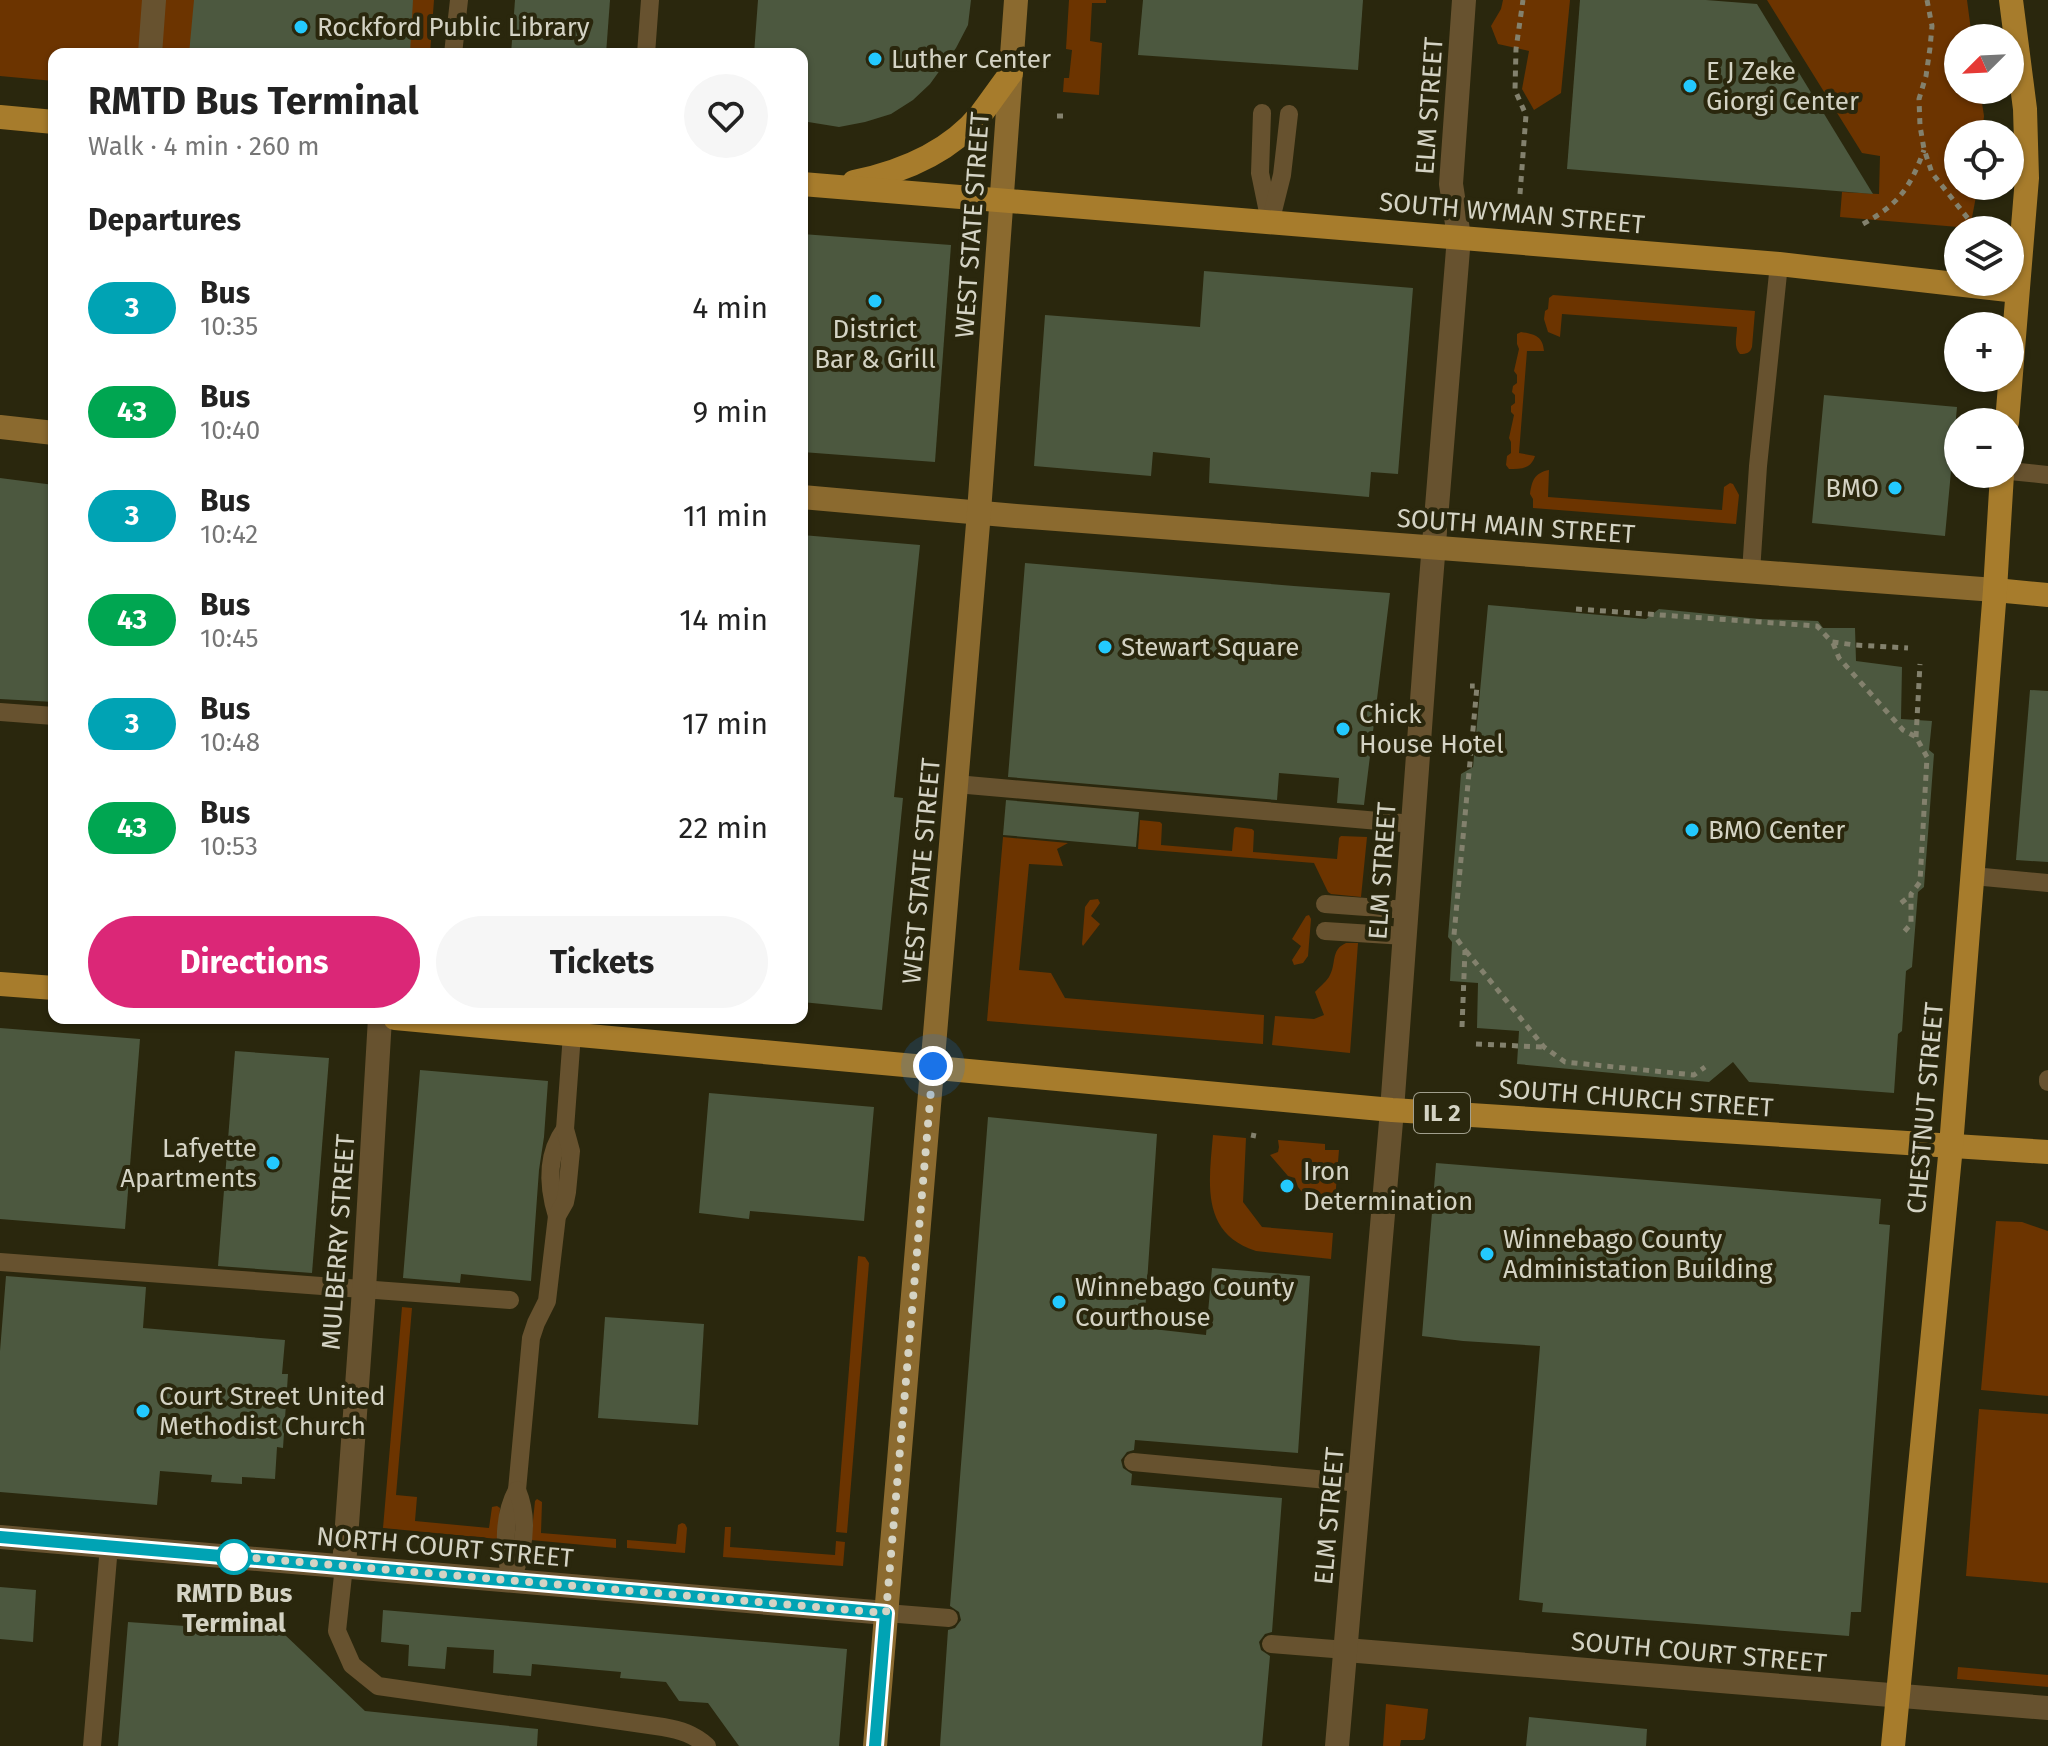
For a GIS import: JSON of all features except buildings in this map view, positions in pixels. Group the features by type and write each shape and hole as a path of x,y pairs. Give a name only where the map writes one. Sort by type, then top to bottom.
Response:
{"main road":[{"name":"WEST STATE STREET","path":"875,1746 979,512 1016,0"},
{"path":"2011,0 2025,109 2027,178 2024,216"},
{"path":"830,187 904,169 931,156 974,121 1011,73"},
{"path":"0,117 48,121"},
{"name":"SOUTH WYMAN STREET","path":"808,185 1779,264 1944,283"},
{"path":"2008,408 2017,296"},
{"path":"0,427 48,432"},
{"name":"CHESTNUT STREET","path":"1893,1746 1951,1146 2001,488"},
{"name":"SOUTH MAIN STREET","path":"808,498 2048,595"},
{"path":"0,984 48,988"},
{"name":"IL 2","path":"461,1024 933,1066"},
{"name":"SOUTH CHURCH STREET","path":"933,1066 1392,1110 2048,1152"}],"street":[{"path":"150,48 154,0"},
{"name":"ELM STREET","path":"1337,1746 1392,1110 1459,237 1451,184 1464,0"},
{"name":"MULBERRY STREET","path":"344,1566 380,1024"},
{"name":"NORTH COURT STREET","path":"0,1537 886,1613"},
{"name":"SOUTH COURT STREET","path":"1346,1650 2048,1708"}],"lane":[{"path":"454,48 459,0"},
{"path":"646,48 650,0"},
{"path":"1262,113 1260,173 1270,222"},
{"path":"1270,222 1282,175 1289,114"},
{"path":"1751,572 1758,466 1779,264"},
{"path":"2024,472 2048,475"},
{"path":"0,712 48,716"},
{"path":"956,784 1413,824"},
{"path":"1973,876 2048,883"},
{"path":"1325,904 1407,910"},
{"path":"1325,931 1405,936"},
{"path":"511,1580 506,1560 506,1527 509,1505 517,1490 531,1338 547,1301 557,1216 567,1192 570,1166 571,1151 565,1129 572,1034"},
{"path":"0,1262 510,1300"},
{"path":"1133,1462 1360,1483"},
{"path":"92,1746 109,1546"},
{"path":"344,1566 337,1631 352,1665 378,1686 672,1728 696,1737 707,1746"},
{"path":"886,1613 949,1618"},
{"path":"1271,1644 1346,1650"}],"path":[{"path":"1520,194 1526,115 1515,90 1515,63 1523,0"},
{"path":"1927,0 1932,26 1926,76 1919,99 1924,149 1932,173 1966,216"},
{"path":"1057,116 1066,116"},
{"path":"1863,224 1879,215 1909,186 1924,149"},
{"path":"1576,609 1817,626 1832,642 1839,658 1903,730 1916,737"},
{"path":"1832,642 1908,648"},
{"path":"1901,903 1920,882 1927,757 1916,737 1920,664"},
{"path":"1470,686 1477,686 1454,935 1544,1047 1565,1062 1694,1075 1705,1067"},
{"path":"1903,933 1911,924 1911,894"},
{"path":"1462,1027 1465,950"},
{"path":"1476,1044 1544,1047"}],"shaded area":[{"path":"0,0 434,0 430,48 48,48 48,80 0,76"},
{"path":"1069,0 1106,0 1106,3 1092,3 1090,41 1102,43 1099,95 1063,92 1064,78 1069,78 1072,50 1066,49"},
{"path":"1503,0 1570,0 1561,93 1534,110 1522,89 1529,51 1498,44 1491,26"},
{"path":"1767,0 1967,0 1970,24 1944,24 1944,104 1982,104 1984,120 1944,120 1944,200 1975,200 1972,216 1944,216 1944,226 1840,217 1842,192 1879,194 1880,156 1862,153"},
{"path":"1553,295 1755,311 1752,347 1750,351 1740,354 1736,345 1737,327 1562,314 1560,337 1548,332 1544,319 1549,298"},
{"path":"1521,332 1537,337 1544,351 1527,351 1519,453 1535,456 1528,466 1509,469 1506,465 1507,456 1511,453 1509,438 1514,415 1511,406 1515,403 1512,392 1517,383 1514,371 1519,349 1517,334"},
{"path":"1549,470 1548,497 1722,510 1724,487 1730,483 1739,495 1736,524 1533,508 1530,494 1533,481 1537,475"},
{"path":"1140,820 1162,824 1161,845 1232,851 1236,827 1254,831 1253,852 1337,859 1341,836 1367,837 1361,897 1328,892 1314,863 1138,849"},
{"path":"1003,837 1068,843 1057,849 1063,866 1029,864 1019,970 1051,973 1065,998 1264,1015 1263,1044 987,1021"},
{"path":"1098,899 1100,903 1091,916 1100,924 1083,946 1085,907 1090,900"},
{"path":"1309,915 1308,956 1303,963 1294,965 1292,960 1301,946 1292,939"},
{"path":"1346,943 1358,943 1350,1053 1272,1045 1275,1016 1314,1019 1324,1015 1315,992 1329,977 1338,949"},
{"path":"1213,1135 1246,1138 1243,1202 1262,1227 1333,1233 1331,1259 1256,1251 1238,1243 1225,1232 1217,1219 1210,1188"},
{"path":"1278,1140 1325,1144 1325,1150 1339,1150 1335,1200 1324,1201 1316,1209 1298,1187 1295,1178 1288,1176 1270,1155 1278,1152"},
{"path":"1996,1221 2022,1222 2048,1231 2048,1396 1981,1390"},
{"path":"858,1256 865,1257 869,1263 847,1533 836,1532"},
{"path":"402,1307 412,1308 396,1495 417,1497 415,1521 489,1528 492,1507 497,1506 500,1508 498,1539 383,1528"},
{"path":"1979,1409 2048,1414 2048,1583 1966,1576"},
{"path":"537,1499 542,1502 541,1533 616,1539 616,1548 531,1540"},
{"path":"682,1523 687,1528 685,1553 627,1548 627,1540 676,1544 678,1525"},
{"path":"725,1527 731,1527 730,1547 835,1555 836,1541 845,1542 843,1566 723,1557"},
{"path":"1958,1667 2048,1675 2048,1687 1957,1679"},
{"path":"1386,1704 1428,1709 1425,1738 1401,1740 1400,1746 1383,1746"}],"bus line":[{"name":"3","path":"0,1537 886,1613 875,1746"}],"place":[{"name":"Rockford Public Library","path":"301,27"},
{"name":"Luther Center","path":"875,59"},
{"name":"E J Zeke Giorgi Center","path":"1690,86"},
{"name":"District Bar & Grill","path":"875,301"},
{"name":"BMO","path":"1895,488"},
{"name":"Stewart Square","path":"1105,647"},
{"name":"Chick House Hotel","path":"1343,729"},
{"name":"BMO Center","path":"1692,830"},
{"name":"Lafyette Apartments","path":"273,1163"},
{"name":"Iron Determination","path":"1287,1186"},
{"name":"Winnebago County Administation Building","path":"1487,1254"},
{"name":"Winnebago County Courthouse","path":"1059,1302"},
{"name":"Court Street United Methodist Church","path":"143,1411"},
{"name":"RMTD Bus Terminal","path":"234,1557"}],"route":[{"path":"234,1557 231,1556 886,1613 933,1066"}]}
